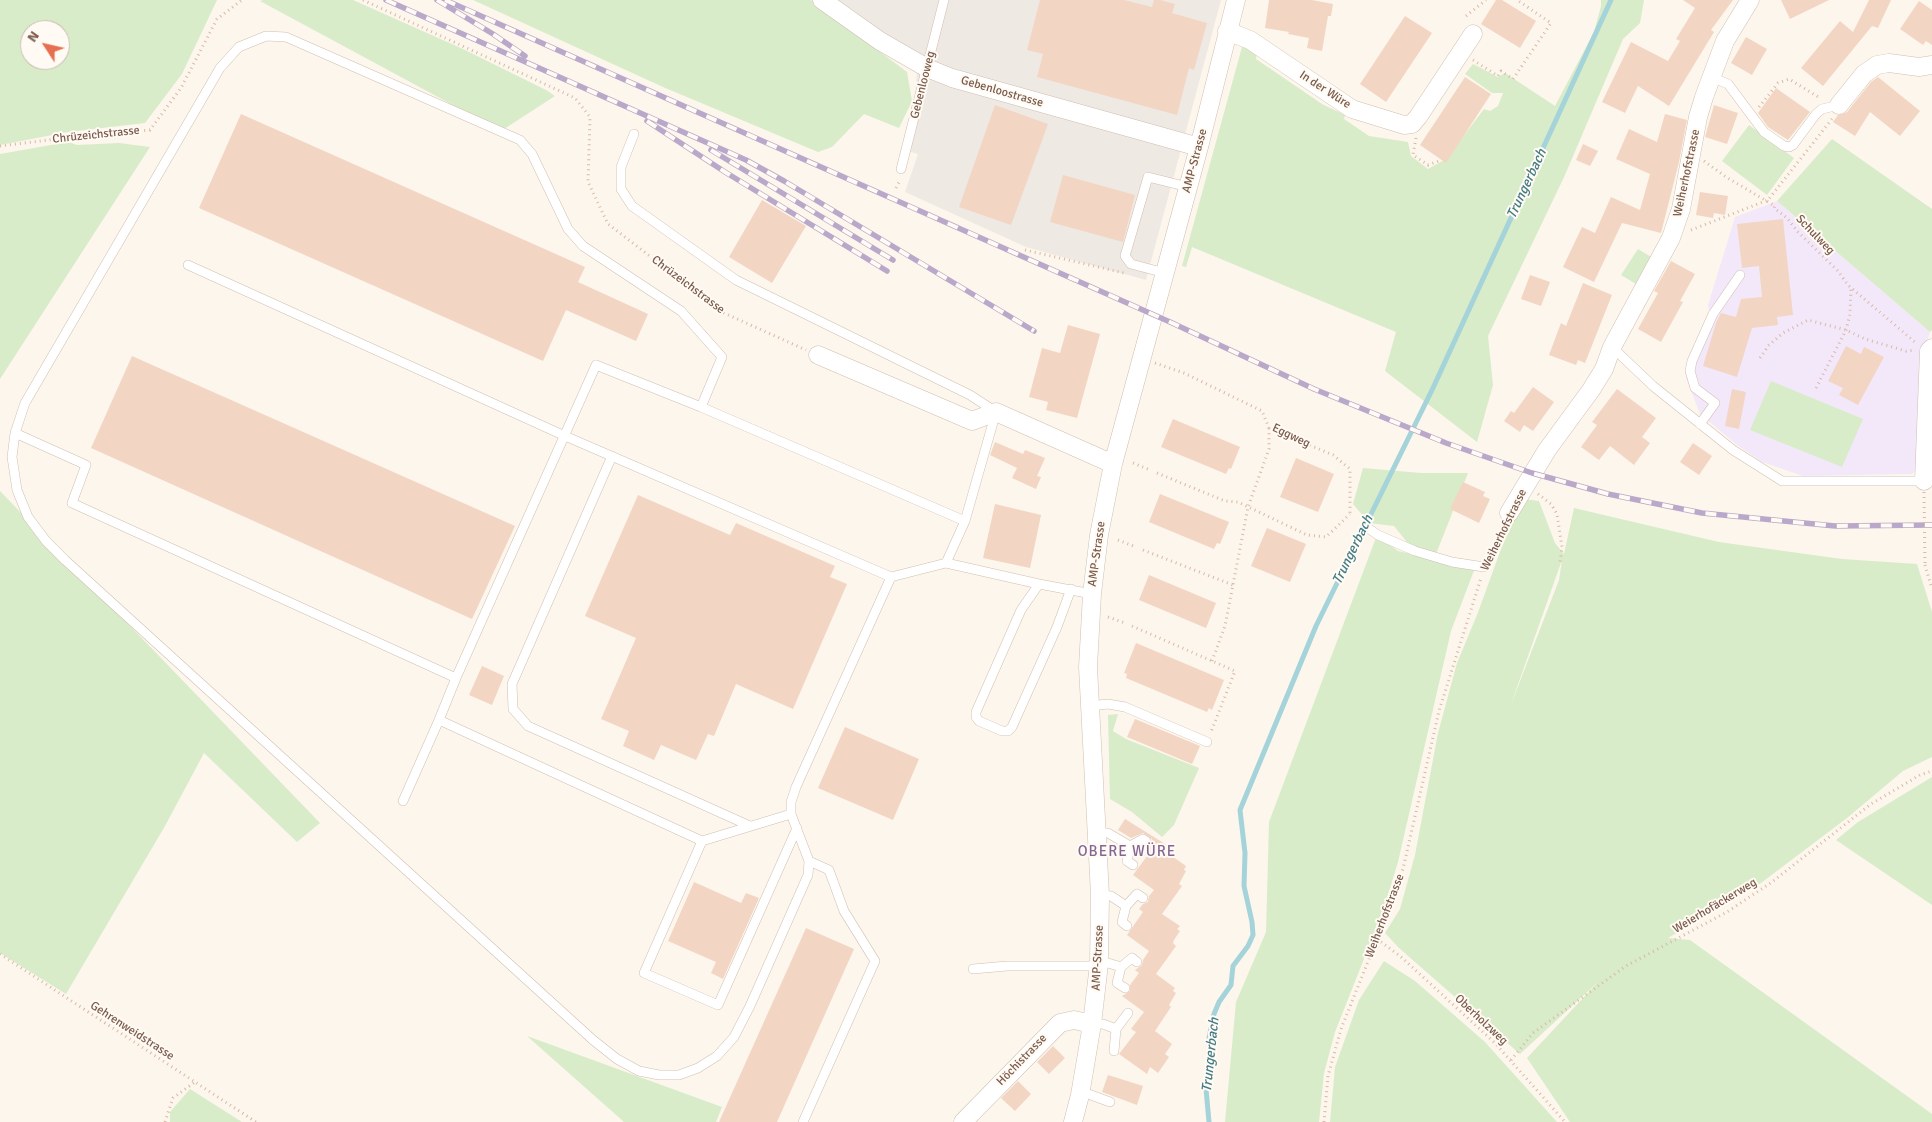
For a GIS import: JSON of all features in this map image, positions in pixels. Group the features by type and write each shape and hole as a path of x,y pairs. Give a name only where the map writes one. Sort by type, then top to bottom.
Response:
{"street":[{"name":"Gebenloostrasse","path":"822,0 880,41 927,68 952,78 1199,147"},
{"name":"AMP-Strasse","path":"1073,1122 1092,1024 1099,964 1100,895 1092,783 1088,667 1092,594 1099,535 1114,464 1199,147 1236,0"},
{"name":"Weiherhofstrasse","path":"1509,513 1547,450 1604,369 1612,347 1671,238 1681,209 1698,117 1711,76 1725,41 1750,0"},
{"name":"In der Würe","path":"1227,31 1250,40 1352,109 1404,126 1412,124"},
{"path":"1412,124 1473,34"},
{"path":"1834,106 1864,74 1877,65 1889,63 1919,67 1932,65"},
{"path":"1924,487 1928,349"},
{"path":"818,355 972,421 996,412 1114,464"},
{"name":"Höchistrasse","path":"963,1122 1060,1023 1074,1020 1092,1024"}],"lane":[{"name":"Gebenlooweg","path":"901,169 944,0"},
{"path":"701,407 722,357 681,311 583,246 568,229 532,154 520,140 286,37 266,36 239,47 220,68 25,403 14,433 12,457 17,490 28,517 46,541 593,1040 617,1059 639,1072 659,1076 679,1075 698,1068 717,1056 734,1037 808,875 809,861 791,814 791,802 796,787 891,577"},
{"path":"1711,76 1728,84 1764,132 1784,146 1794,145 1816,114 1822,109 1834,106"},
{"path":"634,134 621,167 621,189 632,206 736,280 970,395 996,412 965,521 946,563"},
{"path":"1165,274 1131,264 1126,256 1148,177 1188,187"},
{"path":"188,265 565,436 891,577 946,563 1092,594"},
{"path":"1700,424 1715,403 1695,388 1690,371 1692,361 1713,314 1740,275"},
{"path":"1612,347 1653,386 1733,450 1782,480 1924,487"},
{"path":"403,801 596,365 701,407 965,521"},
{"path":"14,433 86,465 72,503 456,678"},
{"path":"612,456 512,684 513,708 528,726 750,826"},
{"path":"1364,526 1378,536 1415,550 1452,562 1484,567"},
{"path":"1039,584 1021,610 976,712 976,717 979,721 1002,731 1008,731 1012,727 1057,627 1071,589"},
{"path":"1089,706 1108,704 1125,707 1207,742"},
{"path":"439,720 702,841 791,814"},
{"path":"702,841 644,973 718,1005 797,828"},
{"path":"1097,833 1108,833 1130,846"},
{"path":"1130,846 1143,839 1146,841"},
{"path":"1130,846 1127,861 1133,865"},
{"path":"803,1122 875,962 844,911 829,870 809,861"},
{"path":"1127,926 1122,922 1126,906 1137,894 1143,898"},
{"path":"1100,895 1111,896 1126,906"},
{"path":"1125,988 1117,983 1121,967 1132,958 1138,962"},
{"path":"973,968 1089,966 1108,963 1121,967"},
{"path":"1114,1051 1116,1029 1128,1013"},
{"path":"1092,1024 1103,1024 1116,1029"},
{"path":"1080,1091 1110,1102"}],"path":[{"name":"Chrüzeichstrasse","path":"0,146 150,130 181,88 217,19 242,0"},
{"name":"Chrüzeichstrasse","path":"363,0 575,98 590,117 588,182 608,224 724,313 818,355"},
{"path":"1466,16 1486,0"},
{"path":"1468,68 1472,60 1498,76 1501,71 1514,80 1551,23 1517,0"},
{"path":"1671,238 1768,200 1830,122 1834,106 1789,79 1778,83 1756,110 1750,114"},
{"path":"1412,124 1416,135 1413,155 1428,165 1439,161"},
{"name":"Schulweg","path":"1691,152 1726,177 1768,200 1838,271 1851,288 1928,349"},
{"path":"1025,250 1126,274"},
{"path":"1816,388 1846,330 1850,314 1851,288"},
{"path":"1760,358 1769,345 1783,333 1808,320 1846,330 1864,339 1906,351 1928,349"},
{"name":"Eggweg","path":"1143,355 1160,365 1184,373 1262,411 1269,428 1333,456 1350,469 1350,514 1326,537 1307,535 1248,507"},
{"path":"1212,660 1225,626 1248,507 1269,449 1269,428"},
{"path":"1133,463 1150,470"},
{"path":"1157,473 1225,501 1238,502 1248,507"},
{"path":"1924,487 1926,565 1932,589"},
{"path":"1523,490 1542,496 1551,504 1557,514 1562,546 1560,564"},
{"name":"Weiherhofstrasse","path":"1324,1122 1328,1076 1340,1029 1403,869 1439,711 1484,567 1509,513"},
{"path":"1118,540 1136,547"},
{"path":"1143,550 1233,585"},
{"path":"1108,617 1125,623"},
{"path":"1132,626 1236,671 1207,742"},
{"name":"Weierhofäckerweg","path":"1511,1060 1533,1034 1626,966 1727,912 1772,882 1871,804 1920,775 1932,771"},
{"name":"Oberholzweg","path":"1377,939 1400,956 1495,1043 1565,1122"},
{"name":"Gehrenweidstrasse","path":"0,954 256,1122"},
{"path":"165,1122 173,1098 195,1082"}],"shaded area":[{"path":"831,0 1221,0 1146,280 1026,247 905,192 918,154 911,152 917,72"},
{"path":"1777,201 1930,332 1921,361 1920,467 1912,474 1803,476 1762,462 1737,445 1700,414 1686,378 1688,360 1710,315 1708,305 1735,217"}],"green space":[{"path":"0,0 217,0 182,74 145,123 68,132 0,145"},
{"path":"353,0 463,49 555,96 501,131 260,1"},
{"path":"473,0 811,0 907,72 912,101 899,128 864,114 832,147 818,152 663,87"},
{"path":"1601,0 1644,0 1640,23 1623,39 1565,175 1488,336 1493,385 1477,442 1385,371 1396,332 1192,247 1186,267 1182,266 1242,47 1248,47 1257,52 1256,59 1322,104 1345,115 1344,119 1369,136 1408,142 1411,156 1428,169 1446,159 1484,109 1490,111 1498,106 1503,93 1492,93 1465,74 1473,64 1498,77 1505,73 1555,106 1594,32"},
{"path":"1749,125 1794,158 1767,195 1722,161"},
{"path":"1832,139 1932,209 1932,330 1930,332 1777,201"},
{"path":"68,142 77,145 119,143 150,147 0,379 0,154"},
{"path":"1638,249 1653,258 1636,284 1621,275"},
{"path":"1771,381 1863,419 1842,467 1750,430"},
{"path":"1363,468 1421,473 1468,473 1436,554 1414,551 1394,526 1369,523 1353,504"},
{"path":"0,491 320,823 297,842 204,753 165,826 66,994 0,953"},
{"path":"1523,499 1539,501 1555,543 1564,554 1574,508 1719,542 1842,559 1917,564 1932,612 1932,757 1903,771 1847,818 1761,883 1668,938 1690,940 1932,1114 1932,1122 1570,1122 1527,1058 1598,982 1520,1054 1399,948 1385,933 1400,909 1415,855 1438,733 1457,663 1501,549","holes":["1562,560 1559,580 1510,707"]},
{"path":"1377,535 1398,551 1475,568 1451,631 1398,862 1383,911 1335,1032 1324,1073 1319,1122 1225,1122 1236,1002 1266,932 1269,822"},
{"path":"1118,714 1113,731 1126,739 1199,768 1174,825 1162,837 1132,812 1110,799 1108,715"},
{"path":"1932,777 1932,905 1836,840 1858,822"},
{"path":"1384,961 1415,981 1485,1042 1557,1122 1330,1122 1335,1067 1359,1000"},
{"path":"527,1036 722,1107 716,1122 624,1122"},
{"path":"190,1089 242,1122 170,1122 170,1112"}],"building":[{"path":"1040,0 1124,0 1152,7 1154,0 1160,0 1175,4 1172,13 1207,23 1194,70 1189,68 1177,115 1037,77 1043,54 1027,50"},
{"path":"1269,0 1312,0 1333,4 1331,16 1328,16 1322,51 1307,48 1309,38 1265,28"},
{"path":"1496,0 1502,0 1536,21 1520,48 1481,24"},
{"path":"1683,0 1733,0 1711,30 1714,32 1669,106 1638,86 1625,113 1602,102 1631,42 1668,61 1680,41 1676,39 1695,8"},
{"path":"1781,0 1829,0 1790,19"},
{"path":"1869,0 1891,0 1878,28 1872,26 1823,86 1801,68 1840,21 1853,32"},
{"path":"1919,1 1932,10 1932,45 1926,41 1923,45 1900,29"},
{"path":"1405,16 1432,33 1386,102 1360,84"},
{"path":"1746,37 1767,49 1752,75 1731,63"},
{"path":"1465,77 1491,94 1446,163 1420,145"},
{"path":"1878,77 1920,111 1900,136 1870,112 1855,136 1833,122 1838,115 1847,112 1871,82"},
{"path":"1776,88 1810,112 1788,140 1768,127 1758,113"},
{"path":"995,105 1048,124 1011,225 959,207"},
{"path":"1714,105 1738,113 1727,144 1705,137"},
{"path":"241,114 585,267 578,282 648,314 636,341 566,310 543,361 199,208"},
{"path":"1665,114 1687,120 1679,162 1661,233 1622,223 1594,282 1563,267 1582,227 1595,233 1611,197 1640,210 1650,174 1616,159 1629,129 1657,142"},
{"path":"1583,144 1598,151 1590,166 1576,160"},
{"path":"1063,175 1135,195 1123,242 1050,222"},
{"path":"1700,192 1728,196 1725,215 1714,213 1713,218 1696,215"},
{"path":"762,200 806,226 772,283 729,257"},
{"path":"1783,219 1793,315 1777,317 1778,325 1752,328 1737,377 1703,366 1716,323 1721,313 1736,317 1741,299 1762,297 1759,266 1742,268 1737,224"},
{"path":"1671,261 1695,274 1680,301 1683,302 1661,342 1638,329 1658,293 1654,291"},
{"path":"1530,275 1550,282 1541,306 1521,299"},
{"path":"1583,283 1612,295 1585,363 1578,360 1576,365 1549,355 1561,323 1566,326"},
{"path":"1068,325 1100,334 1077,418 1046,410 1048,402 1029,397 1042,348 1060,353"},
{"path":"1846,346 1861,354 1864,347 1884,357 1858,405 1839,395 1843,388 1828,381"},
{"path":"132,356 515,526 472,619 91,448"},
{"path":"1533,387 1554,402 1533,431 1524,425 1520,432 1504,421 1511,411 1514,413"},
{"path":"1617,389 1656,418 1642,437 1650,443 1634,465 1610,446 1599,460 1581,447 1597,425 1592,422"},
{"path":"1732,389 1746,392 1739,429 1725,426"},
{"path":"1173,419 1240,447 1231,469 1229,468 1226,474 1161,447"},
{"path":"995,442 1023,454 1025,450 1045,458 1037,476 1041,477 1036,489 1012,478 1017,468 990,455"},
{"path":"1693,443 1712,456 1699,475 1680,462"},
{"path":"1296,458 1334,474 1318,512 1280,497"},
{"path":"1463,482 1485,492 1483,496 1490,499 1479,523 1450,509"},
{"path":"1160,494 1229,522 1220,544 1217,543 1214,549 1149,522"},
{"path":"638,495 730,535 736,523 835,566 830,577 847,584 793,709 736,684 714,736 708,734 696,760 661,745 654,760 623,746 629,731 601,719 636,638 585,616"},
{"path":"995,504 1041,515 1030,568 983,558"},
{"path":"1267,528 1306,544 1290,582 1251,566"},
{"path":"1149,575 1216,603 1206,628 1139,600"},
{"path":"1136,643 1224,680 1212,710 1209,708 1207,712 1126,678 1127,674 1124,673"},
{"path":"482,666 504,676 492,705 469,695"},
{"path":"1135,719 1200,746 1192,764 1127,737"},
{"path":"845,727 919,759 893,820 818,788"},
{"path":"1125,819 1170,847 1166,852 1186,866 1184,870 1186,871 1179,884 1182,886 1162,914 1180,926 1177,929 1180,931 1173,943 1176,946 1156,974 1175,988 1173,991 1176,993 1169,1005 1171,1007 1155,1031 1172,1044 1165,1054 1169,1057 1158,1073 1150,1067 1147,1074 1119,1054 1136,1032 1131,1029 1144,1012 1122,996 1130,991 1130,985 1139,973 1135,970 1142,965 1149,951 1127,935 1143,912 1139,909 1148,902 1149,896 1154,890 1133,875 1150,852 1144,847 1151,845 1152,839 1143,833 1131,838 1118,830"},
{"path":"694,882 741,903 746,893 759,898 723,979 711,973 716,962 668,941"},
{"path":"806,928 854,949 777,1122 719,1122"},
{"path":"1053,1046 1065,1058 1049,1074 1037,1062"},
{"path":"1108,1075 1143,1086 1137,1105 1102,1092"},
{"path":"1018,1081 1031,1094 1015,1111 1001,1098"}],"waterway":[{"name":"Trungerbach","path":"1209,1122 1206,1089 1210,1054 1209,1038 1214,1014 1219,1002 1231,985 1233,966 1248,946 1253,935 1244,886 1245,853 1240,810 1316,626 1433,388 1611,0"}],"railway":[{"path":"386,0 746,160 1034,331"},
{"path":"437,0 525,56"},
{"path":"445,0 1170,322 1314,389 1446,443 1532,473 1608,494 1702,513 1835,526 1932,525"},
{"path":"647,121 725,172 887,271"},
{"path":"711,150 893,260"}],"district":[{"name":"OBERE WÜRE","path":"1127,852"}]}
